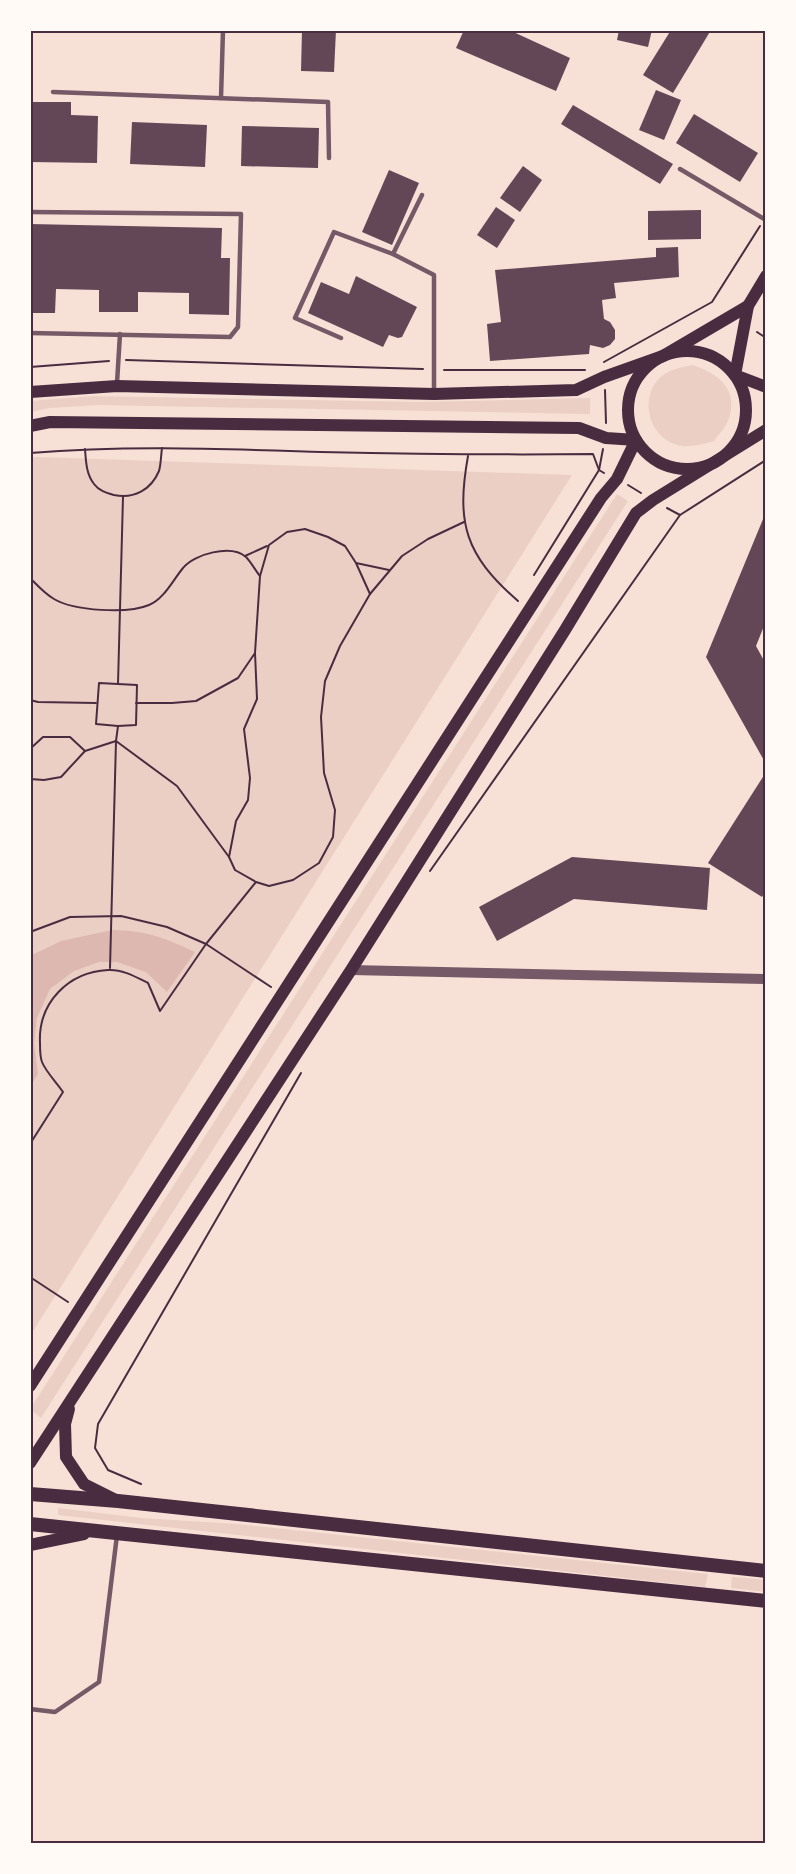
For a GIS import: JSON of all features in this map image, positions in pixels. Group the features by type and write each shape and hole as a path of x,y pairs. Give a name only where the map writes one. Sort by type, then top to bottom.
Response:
{"main road":[{"path":"735,375 748,306 766,276"},
{"path":"30,392 117,386 435,394 576,390 604,377 663,356 683,351 702,353 720,361 735,375 743,392 747,410 743,429 735,446 721,459 703,467 684,469 665,465 648,455 636,440 629,421 629,402 635,383 647,367 663,356 748,306"},
{"path":"735,375 766,387"},
{"path":"30,426 50,422 579,428 606,438 636,440"},
{"path":"30,1463 351,970 636,513 653,500 766,430"},
{"path":"30,1386 601,498 617,479 636,440"},
{"path":"71,1398 65,1424 66,1457 84,1484 118,1501"},
{"path":"30,1494 118,1501 766,1571"},
{"path":"30,1524 766,1601"},
{"path":"30,1545 75,1534 117,1532"}],"street":[{"path":"351,970 766,979"}],"lane":[{"path":"222,98 223,30"},
{"path":"53,93 328,102 329,158"},
{"path":"680,169 766,220"},
{"path":"393,254 422,195"},
{"path":"30,212 241,214 238,327 230,337 30,333"},
{"path":"341,338 295,318 334,232 393,254 434,275 435,394"},
{"path":"117,386 120,334"},
{"path":"30,1709 55,1712 99,1683 117,1532"}],"path":[{"path":"531,581 599,470 606,438 604,377 607,360"},
{"path":"30,453 86,448 162,448 468,456 593,454 599,470"},
{"path":"86,448 87,470 94,484 105,492 123,497 135,495 149,486 159,470 162,448"},
{"path":"468,456 462,490 464,522 479,558 489,573 518,601"},
{"path":"118,684 123,497"},
{"path":"116,741 177,786 229,856 235,870 256,882 269,886 293,880 319,862 333,837 335,810 324,773 321,717 325,681 340,646 370,594 402,556 428,539 464,522"},
{"path":"245,556 268,545 287,532 305,529 345,546 356,563 370,594"},
{"path":"229,856 236,821 248,800 250,778 244,729 257,699 255,653 260,576 268,545"},
{"path":"30,578 55,600 85,609 120,610 150,605 169,588 185,566 209,552 234,551 245,556 260,576"},
{"path":"356,563 390,570"},
{"path":"136,703 172,703 195,700 238,678 255,653"},
{"path":"99,683 118,684 137,685 135,725 96,724 99,683"},
{"path":"30,700 97,704"},
{"path":"110,970 118,726"},
{"path":"30,749 43,737 70,737 85,751"},
{"path":"30,779 44,780 61,777 85,751 116,741"},
{"path":"30,1144 63,1092 41,1061 42,1020 52,998 66,985 86,974 110,970 130,974 148,983 160,1011 206,944 256,882"},
{"path":"30,932 70,917 121,916 167,927 206,944 271,987"},
{"path":"30,1277 69,1302"}],"shaded area":[{"path":"693,365 719,378 725,385 731,400 731,410 727,424 714,441 694,446 682,446 661,436 655,427 650,417 650,395 654,385 662,376 673,370"},
{"path":"93,396 421,402 590,398 590,414 99,405 50,408 30,412 30,401"},
{"path":"30,458 572,475 30,1336"},
{"path":"617,494 628,501 41,1418 30,1409"},
{"path":"112,930 155,936 195,952 167,992 146,972 117,962 99,962 74,971 50,989 37,1018 34,1043 38,1074 30,1087 30,956 61,941"},
{"path":"58,1508 142,1518 237,1524 708,1574 705,1587 58,1515"},
{"path":"732,1577 766,1580 766,1592 731,1588"}],"building":[{"path":"302,30 336,30 334,72 301,71"},
{"path":"464,30 509,30 570,58 556,91 456,48"},
{"path":"619,30 652,30 648,47 617,40"},
{"path":"671,30 711,30 673,93 643,75"},
{"path":"656,90 681,100 664,140 639,130"},
{"path":"30,102 71,102 71,115 98,116 97,163 30,162"},
{"path":"573,105 673,164 660,184 561,124"},
{"path":"694,114 758,153 740,182 676,143"},
{"path":"132,122 207,125 205,167 130,164"},
{"path":"242,126 319,128 318,168 241,166"},
{"path":"523,166 542,180 520,212 500,198"},
{"path":"389,170 419,183 392,245 362,232"},
{"path":"496,207 515,220 497,248 477,235"},
{"path":"701,210 701,239 648,240 648,211"},
{"path":"30,224 222,228 221,258 230,258 229,315 189,314 189,293 138,292 138,312 99,312 99,290 56,289 55,313 30,313"},
{"path":"678,247 679,277 614,283 616,298 602,300 604,319 610,322 615,330 615,339 610,345 603,348 590,345 589,354 490,361 487,324 501,322 495,270 656,257 656,248"},
{"path":"356,276 417,307 402,337 389,335 383,347 308,313 321,282 349,294"},
{"path":"766,512 766,621 756,646 766,664 766,764 706,657"},
{"path":"766,772 766,890 762,897 708,863"},
{"path":"572,857 710,868 707,910 574,899 497,941 479,907"}]}
